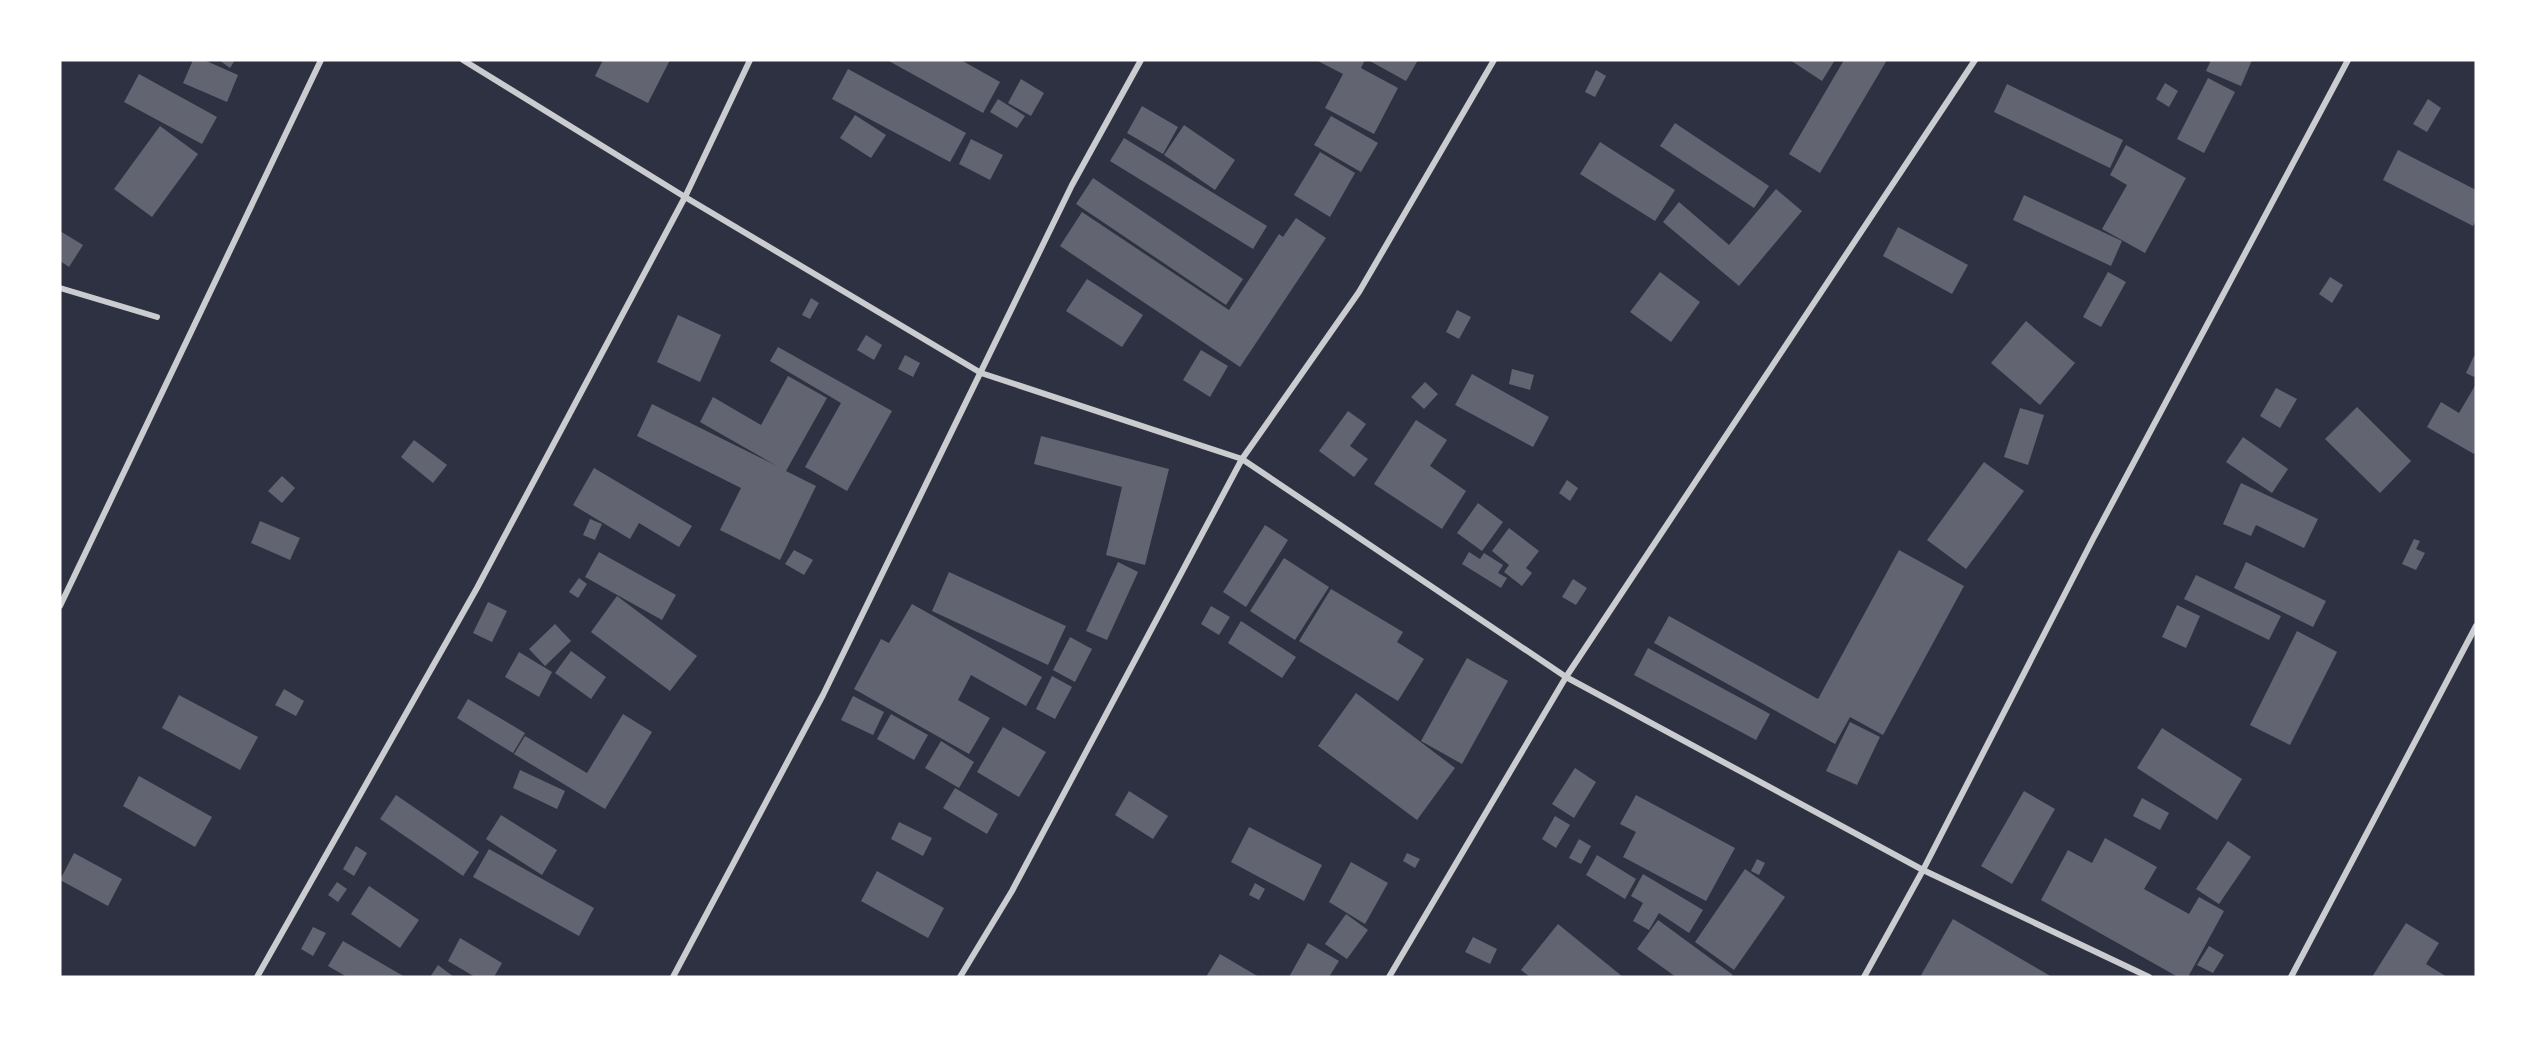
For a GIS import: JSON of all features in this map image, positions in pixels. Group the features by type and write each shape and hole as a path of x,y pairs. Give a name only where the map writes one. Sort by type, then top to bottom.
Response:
{"street":[{"path":"60,606 321,60"},
{"path":"463,60 685,197 981,373 1242,459 1566,677 1923,870 2149,977"},
{"path":"257,977 477,588 685,197 750,60"},
{"path":"673,977 823,695 1072,186 1141,60"},
{"path":"960,977 1011,891 1242,459 1359,292 1494,60"},
{"path":"1389,977 1566,677 1975,60"},
{"path":"1864,977 1923,870 2093,539 2348,60"},
{"path":"60,288 157,317"},
{"path":"2291,977 2476,626"}],"building":[{"path":"193,60 204,60 238,75 227,102 183,83"},
{"path":"219,60 235,60 230,68"},
{"path":"603,60 670,60 648,103 595,76"},
{"path":"887,60 961,60 1000,82 983,113"},
{"path":"1316,60 1365,60 1361,68 1398,88 1374,134 1325,108 1343,74"},
{"path":"1368,60 1418,60 1406,81"},
{"path":"1790,60 1835,60 1822,81"},
{"path":"1844,60 1887,60 1820,173 1789,154"},
{"path":"2211,60 2252,60 2241,86 2206,71"},
{"path":"848,69 966,133 950,162 832,99"},
{"path":"1596,70 1606,76 1595,97 1585,92"},
{"path":"139,74 217,117 202,144 124,102"},
{"path":"2208,78 2235,92 2204,153 2177,139"},
{"path":"1021,79 1044,93 1031,116 1008,103"},
{"path":"2165,83 2178,91 2169,107 2156,99"},
{"path":"2007,84 2123,140 2110,168 1994,112"},
{"path":"998,99 1025,116 1017,128 990,112"},
{"path":"2428,99 2441,108 2427,132 2413,124"},
{"path":"1142,106 1178,127 1163,154 1127,133"},
{"path":"855,115 886,135 871,158 840,138"},
{"path":"1331,116 1378,143 1361,172 1314,145"},
{"path":"1675,123 1769,186 1754,208 1660,146"},
{"path":"1184,125 1235,160 1215,190 1164,155"},
{"path":"160,126 198,154 152,217 114,189"},
{"path":"1124,138 1267,226 1253,249 1110,161"},
{"path":"971,139 1003,155 990,180 959,164"},
{"path":"1600,142 1675,190 1655,221 1580,174"},
{"path":"2126,145 2186,178 2145,253 2102,229 2127,185 2110,175"},
{"path":"2398,150 2476,190 2476,220 2473,226 2383,180"},
{"path":"1320,152 1355,173 1330,217 1294,195"},
{"path":"1093,178 1243,279 1226,305 1076,204"},
{"path":"1776,189 1802,211 1739,286 1663,222 1679,202 1729,245"},
{"path":"2024,195 2122,241 2111,266 2013,220"},
{"path":"1082,212 1229,310 1279,234 1283,237 1296,218 1326,238 1240,367 1060,246"},
{"path":"1898,227 1968,265 1952,294 1883,256"},
{"path":"60,231 83,245 69,267 60,261"},
{"path":"1660,272 1700,302 1671,342 1630,312"},
{"path":"2108,272 2126,282 2101,327 2083,317"},
{"path":"2330,277 2343,285 2332,303 2319,294"},
{"path":"1087,279 1143,315 1122,347 1066,311"},
{"path":"811,298 819,303 810,319 802,315"},
{"path":"1457,310 1471,317 1459,339 1446,332"},
{"path":"678,315 721,335 700,382 657,362"},
{"path":"2026,321 2075,363 2040,405 1991,363"},
{"path":"866,335 882,345 874,360 857,350"},
{"path":"778,347 892,411 847,491 805,467 841,403 770,361"},
{"path":"1201,350 1228,366 1210,397 1183,380"},
{"path":"905,355 920,363 913,377 898,369"},
{"path":"2474,356 2476,357 2476,373 2474,377 2466,373"},
{"path":"1512,369 1534,375 1530,390 1509,384"},
{"path":"1472,374 1549,417 1533,447 1455,405"},
{"path":"788,376 827,398 786,471 816,486 780,560 720,530 741,488 637,436 652,404 777,466 700,422 713,397 761,425"},
{"path":"1425,382 1438,394 1424,409 1411,397"},
{"path":"2476,384 2476,451 2474,454 2427,427 2441,402 2459,413"},
{"path":"2276,388 2297,399 2280,428 2260,416"},
{"path":"2357,407 2411,461 2380,493 2325,439"},
{"path":"2020,408 2044,415 2028,465 2004,457"},
{"path":"1348,411 1366,424 1350,446 1368,459 1354,477 1319,451"},
{"path":"1416,420 1447,440 1430,466 1466,491 1442,529 1374,484"},
{"path":"1041,436 1169,469 1145,565 1106,555 1122,487 1034,464"},
{"path":"2243,437 2288,469 2272,493 2226,462"},
{"path":"414,440 447,465 433,483 401,457"},
{"path":"1984,462 2024,491 1966,569 1927,540"},
{"path":"594,468 692,526 679,547 639,523 630,539 573,505"},
{"path":"282,476 295,488 282,503 268,491"},
{"path":"1567,480 1578,488 1570,501 1559,493"},
{"path":"2241,483 2318,519 2304,548 2256,525 2251,536 2223,524"},
{"path":"1478,503 1503,522 1482,551 1457,533"},
{"path":"590,519 602,524 595,540 583,535"},
{"path":"260,521 300,538 290,560 251,543"},
{"path":"1265,525 1288,540 1246,607 1223,592"},
{"path":"1509,528 1539,551 1526,568 1532,573 1522,586 1504,572 1509,565 1492,551"},
{"path":"2414,539 2420,541 2416,549 2425,553 2416,570 2402,564"},
{"path":"794,550 813,560 804,575 785,564"},
{"path":"1899,550 1964,586 1883,735 1850,717 1835,744 1654,643 1669,616 1818,699"},
{"path":"599,552 676,595 662,620 585,577"},
{"path":"1469,552 1480,559 1484,553 1503,565 1498,573 1507,578 1501,588 1462,564"},
{"path":"1284,558 1329,587 1295,640 1250,611"},
{"path":"1118,562 1138,572 1107,640 1086,631"},
{"path":"2246,562 2326,601 2313,627 2234,588"},
{"path":"949,572 1066,626 1048,665 932,611"},
{"path":"2196,575 2281,616 2269,640 2184,599"},
{"path":"579,578 587,584 578,598 569,592"},
{"path":"1573,579 1587,588 1576,605 1562,597"},
{"path":"1331,589 1403,632 1397,642 1424,659 1398,701 1299,641"},
{"path":"617,596 697,656 670,691 591,632"},
{"path":"488,602 507,611 492,642 473,633"},
{"path":"912,604 1042,677 1026,706 971,675 958,700 990,718 969,754 854,689 881,639 889,643"},
{"path":"2177,605 2200,616 2186,648 2162,637"},
{"path":"1211,606 1230,617 1219,635 1201,624"},
{"path":"1241,621 1296,657 1282,678 1228,643"},
{"path":"555,624 571,641 545,666 529,649"},
{"path":"2297,631 2337,652 2290,745 2250,725"},
{"path":"1070,637 1092,649 1075,682 1053,670"},
{"path":"1648,648 1770,714 1756,740 1634,675"},
{"path":"571,651 606,677 591,699 555,673"},
{"path":"519,652 552,672 539,697 505,677"},
{"path":"1467,658 1508,681 1462,764 1421,741"},
{"path":"1052,676 1072,687 1055,719 1036,709"},
{"path":"284,689 304,701 296,716 275,705"},
{"path":"1356,693 1455,768 1417,820 1318,746"},
{"path":"179,695 258,737 240,770 162,728"},
{"path":"853,696 884,712 873,735 841,720"},
{"path":"468,699 525,733 513,753 457,718"},
{"path":"623,714 652,732 605,809 514,754 525,736 587,773"},
{"path":"891,714 928,735 914,760 877,739"},
{"path":"1850,722 1880,737 1857,785 1826,771"},
{"path":"1003,727 1046,752 1019,797 977,772"},
{"path":"2162,728 2242,779 2217,820 2137,768"},
{"path":"941,741 974,762 959,788 925,768"},
{"path":"1575,768 1596,782 1574,818 1552,804"},
{"path":"520,770 565,791 557,809 513,788"},
{"path":"139,776 212,817 195,847 123,806"},
{"path":"955,788 998,814 987,834 943,808"},
{"path":"1129,791 1168,816 1153,839 1115,815"},
{"path":"2024,791 2055,809 2012,884 1981,866"},
{"path":"396,795 479,852 463,876 380,819"},
{"path":"1636,795 1735,848 1706,901 1623,857 1636,832 1620,824"},
{"path":"2142,798 2169,813 2160,830 2133,816"},
{"path":"501,815 557,850 542,875 486,839"},
{"path":"1555,816 1570,825 1556,848 1542,839"},
{"path":"899,822 932,838 923,856 891,839"},
{"path":"1249,827 1322,865 1304,901 1231,862"},
{"path":"2105,838 2157,867 2144,889 2189,914 2199,897 2224,911 2188,977 2178,977 2041,900 2068,850 2092,863"},
{"path":"1579,839 1591,846 1581,864 1569,858"},
{"path":"2228,841 2251,857 2219,904 2196,889"},
{"path":"356,846 367,853 354,876 343,869"},
{"path":"489,849 594,908 579,936 473,877"},
{"path":"74,853 122,879 108,906 60,880"},
{"path":"1407,853 1420,859 1415,868 1403,861"},
{"path":"1597,855 1636,879 1625,899 1586,875"},
{"path":"1757,859 1765,863 1759,875 1751,871"},
{"path":"1351,862 1388,883 1365,924 1329,902"},
{"path":"1745,869 1785,897 1734,970 1695,942"},
{"path":"877,871 944,908 928,938 861,901"},
{"path":"1643,874 1703,910 1689,933 1659,913 1649,930 1633,921 1643,903 1631,896"},
{"path":"337,882 347,889 338,902 328,895"},
{"path":"1255,883 1265,889 1259,900 1249,895"},
{"path":"369,886 419,920 400,948 351,914"},
{"path":"1346,914 1368,930 1347,959 1325,944"},
{"path":"1953,919 2052,977 1920,977"},
{"path":"1658,920 1733,975 1731,977 1676,977 1637,949"},
{"path":"2406,923 2439,943 2426,964 2447,977 2372,977"},
{"path":"1558,924 1623,977 1530,977 1521,970"},
{"path":"313,927 326,933 313,956 301,949"},
{"path":"1473,937 1497,949 1490,964 1465,952"},
{"path":"460,938 502,963 494,977 475,977 448,961"},
{"path":"343,941 405,977 347,977 328,966"},
{"path":"1308,943 1339,961 1329,977 1289,977"},
{"path":"2209,946 2224,955 2213,973 2197,965"},
{"path":"1220,954 1259,977 1206,977"},
{"path":"438,965 454,977 430,977"}]}
